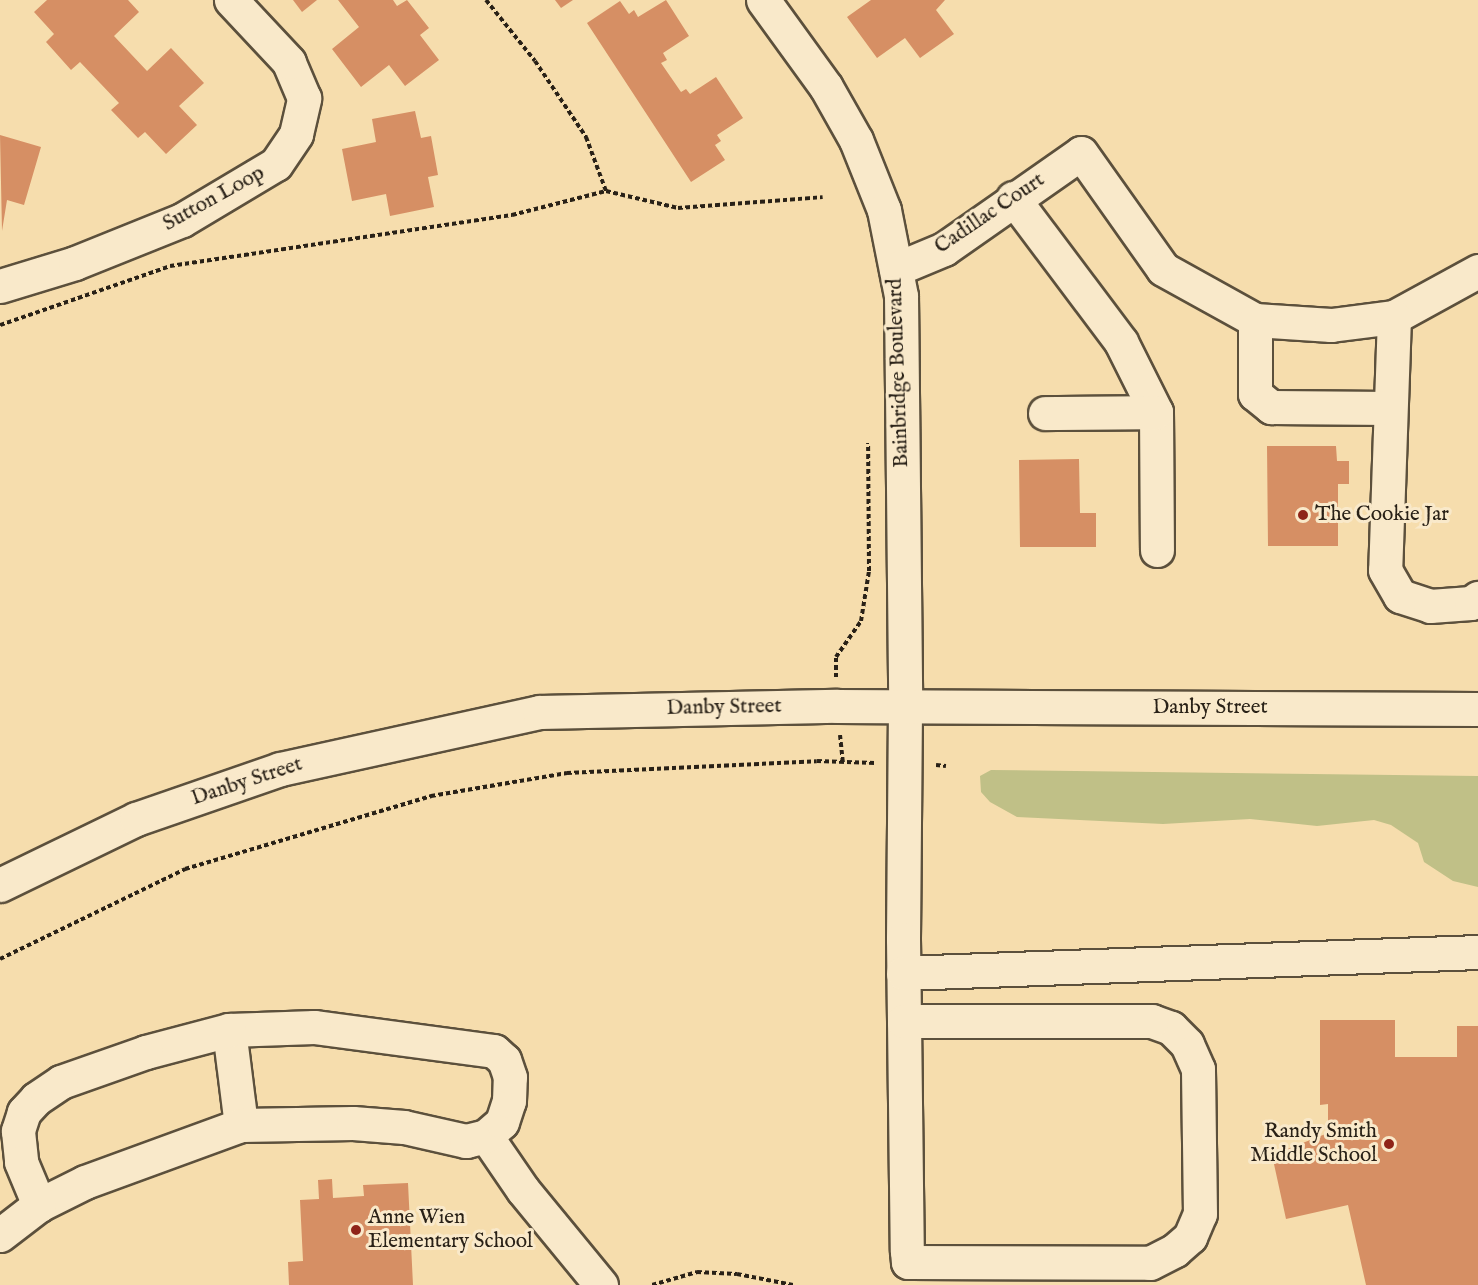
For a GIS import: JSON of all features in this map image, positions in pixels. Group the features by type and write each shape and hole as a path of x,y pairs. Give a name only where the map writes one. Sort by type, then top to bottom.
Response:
{"street":[{"name":"Sutton Loop","path":"0,286 75,263 182,220 276,164 296,134 304,98 289,62 231,0"},
{"name":"Bainbridge Boulevard","path":"764,0 826,87 856,140 884,210 901,296 905,708 903,973 909,1274"},
{"name":"Cadillac Court","path":"896,269 944,249 1013,198 1081,153 1163,269 1255,320"},
{"path":"1013,198 1120,342 1156,412 1157,550"},
{"path":"1390,408 1271,407 1255,394 1255,320 1331,325 1394,317 1478,272"},
{"path":"1394,317 1385,570 1400,596 1430,606 1472,603 1478,598"},
{"path":"1045,413 1156,412"},
{"name":"Danby Street","path":"0,885 136,819 280,769 436,732 539,712 905,708 1478,708"},
{"path":"903,973 1478,951"},
{"path":"904,1021 1152,1021 1171,1028 1187,1044 1198,1069 1200,1214 1190,1237 1176,1250 1150,1263 909,1274"},
{"path":"0,1235 39,1205 105,1174 241,1125 353,1123 404,1127 466,1141 486,1136 502,1122 509,1101 510,1077 504,1060 494,1051 314,1027 229,1030 146,1052 61,1082 36,1099 24,1112 18,1131 21,1162 39,1205"},
{"path":"229,1030 241,1125"},
{"path":"486,1136 523,1190 600,1285"}],"path":[{"path":"486,0 534,61 586,137 606,191"},
{"path":"0,325 170,266 512,215 606,191 678,208 823,197"},
{"path":"836,657 861,621 864,601 868,571 868,443"},
{"path":"0,959 185,869 431,796 567,773 817,761 843,764"},
{"path":"652,1285 697,1272 736,1274 794,1285"}],"green space":[{"path":"991,770 1478,776 1478,887 1453,881 1424,862 1418,843 1391,825 1374,820 1317,826 1250,819 1163,824 1017,817 990,802 981,792 980,776"}],"building":[{"path":"47,0 128,0 139,12 114,36 147,71 171,48 204,83 179,106 197,125 166,154 145,132 138,138 111,110 119,103 80,62 71,70 46,42 54,34 34,12"},
{"path":"293,0 317,0 302,12"},
{"path":"338,0 393,0 397,6 407,0 429,28 420,35 439,60 405,86 389,65 361,87 332,49 359,27"},
{"path":"555,0 573,0 561,8"},
{"path":"666,0 689,36 663,53 667,60 661,63 681,92 686,89 690,94 716,77 743,118 717,135 721,141 715,145 725,160 691,182 587,23 620,1 629,14 634,10 638,17"},
{"path":"871,0 945,0 936,10 954,34 920,58 905,38 877,58 847,17"},
{"path":"415,111 421,138 431,136 438,175 428,177 434,207 390,216 386,194 352,201 342,149 376,142 372,119"},
{"path":"0,135 41,147 24,205 7,200 2,231"},
{"name":"The Cookie Jar","path":"1267,446 1336,446 1337,461 1349,461 1349,484 1338,484 1338,546 1268,546"},
{"path":"1079,459 1080,513 1096,513 1096,547 1020,547 1019,460"},
{"name":"Randy Smith Middle School","path":"1320,1020 1395,1020 1395,1057 1457,1057 1457,1026 1478,1026 1478,1285 1366,1285 1348,1205 1286,1219 1272,1155 1328,1133 1328,1104 1320,1105"},
{"name":"Anne Wien Elementary School","path":"332,1179 333,1198 364,1196 363,1185 408,1183 413,1285 289,1285 288,1262 303,1261 300,1200 319,1199 318,1180"}],"place":[{"name":"The Cookie Jar","path":"1303,515"},
{"name":"Randy Smith Middle School","path":"1389,1144"},
{"name":"Anne Wien Elementary School","path":"356,1230"}]}
